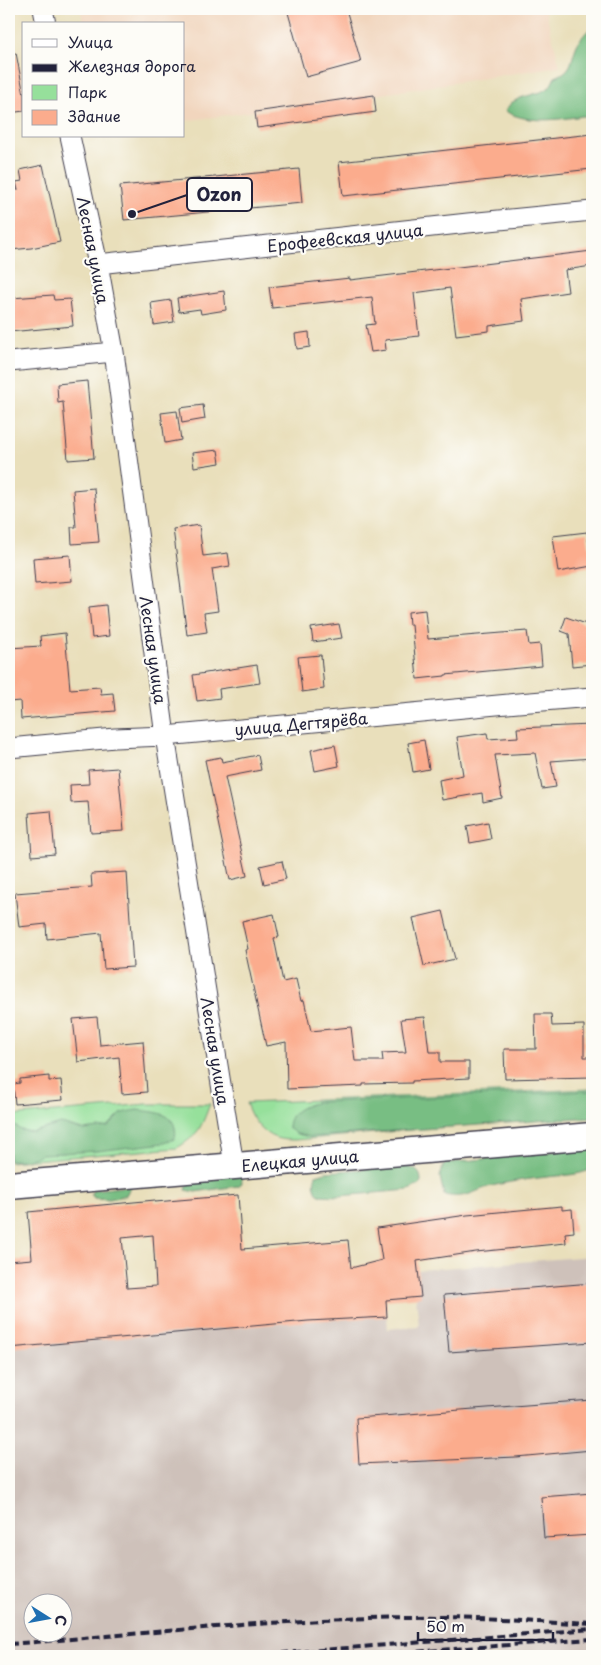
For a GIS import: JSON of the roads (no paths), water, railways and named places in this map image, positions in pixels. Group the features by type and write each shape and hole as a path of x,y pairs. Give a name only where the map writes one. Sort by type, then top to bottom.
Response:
{"main road":[{"name":"Елецкая улица","path":"9,1185 592,1136"}],"street":[{"path":"43,9 46,22"},
{"name":"Лесная улица","path":"70,138 98,264 114,352 165,736 234,1165"},
{"name":"Ерофеевская улица","path":"98,264 592,211"},
{"path":"9,362 114,352"},
{"name":"улица Дегтярёва","path":"9,748 115,738 165,736 592,697"}],"railway":[{"path":"9,1644 360,1618 456,1617 592,1624"},
{"path":"245,1656 592,1629"},
{"path":"358,1656 592,1639"}],"place":[{"name":"Ozon","path":"132,214"}]}
